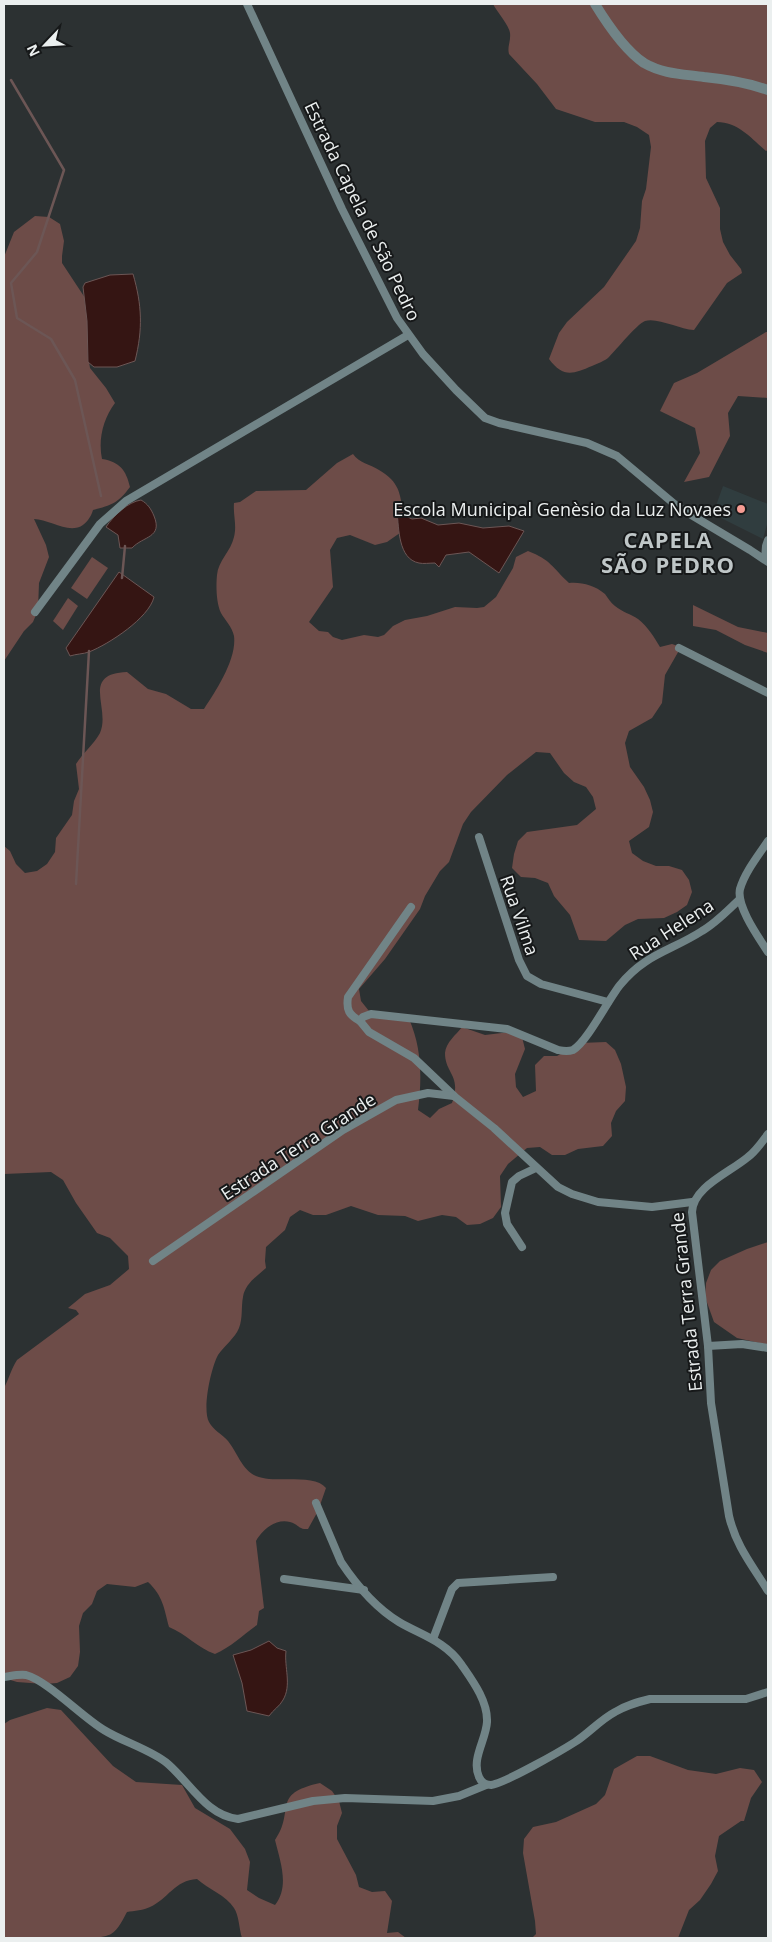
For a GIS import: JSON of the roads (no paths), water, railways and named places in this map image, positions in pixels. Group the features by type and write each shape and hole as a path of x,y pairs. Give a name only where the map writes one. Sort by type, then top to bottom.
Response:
{"street":[{"name":"Estrada Capela de São Pedro","path":"247,4 371,269 408,335 456,390 485,418 586,443 617,456 678,507 767,561"},
{"path":"595,4 632,52 644,63 668,73 740,82 768,90"},
{"path":"35,612 100,524 126,501 408,335"},
{"path":"767,561 768,540"},
{"path":"679,648 768,693"},
{"name":"Rua Vilma","path":"479,838 519,960 528,976 540,984 608,1002"},
{"path":"768,844 740,890 740,899 752,925 768,952"},
{"name":"Rua Helena","path":"360,1021 363,1017 371,1014 508,1029 558,1050 565,1052 572,1050 594,1024 620,985 648,959 701,932 740,899"},
{"path":"412,907 348,997 348,1011 369,1032 414,1058 454,1096"},
{"name":"Estrada Terra Grande","path":"154,1262 343,1130 396,1100 428,1093 454,1096 494,1128 558,1187 572,1194 598,1202 652,1207 692,1202 698,1274 708,1346 711,1403 733,1533 739,1547 768,1591"},
{"path":"692,1202 705,1188 749,1156 768,1134"},
{"path":"522,1247 507,1224 505,1213 512,1182 519,1176 536,1168"},
{"path":"708,1346 742,1344 768,1348"},
{"path":"316,1503 341,1562 364,1590 396,1621 433,1639 451,1652 460,1662 481,1696 487,1720 476,1764 478,1775 486,1785"},
{"path":"433,1639 452,1589 458,1583 553,1577"},
{"path":"284,1579 364,1590"},
{"path":"4,1677 15,1675 27,1676 42,1683 104,1730 167,1764 192,1791 222,1815 238,1819 313,1801 345,1798 433,1801 458,1796 505,1780 562,1750 606,1717 636,1702 650,1699 746,1699 768,1692"}],"waterway":[{"path":"11,80 64,170 37,252 11,283 17,318 51,339 75,380 101,496"},
{"path":"122,578 125,546"},
{"path":"76,884 89,651"}],"place":[{"name":"Escola Municipal Genèsio da Luz Novaes","path":"741,509"}],"district":[{"name":"CAPELA SÃO PEDRO","path":"668,552"}]}
